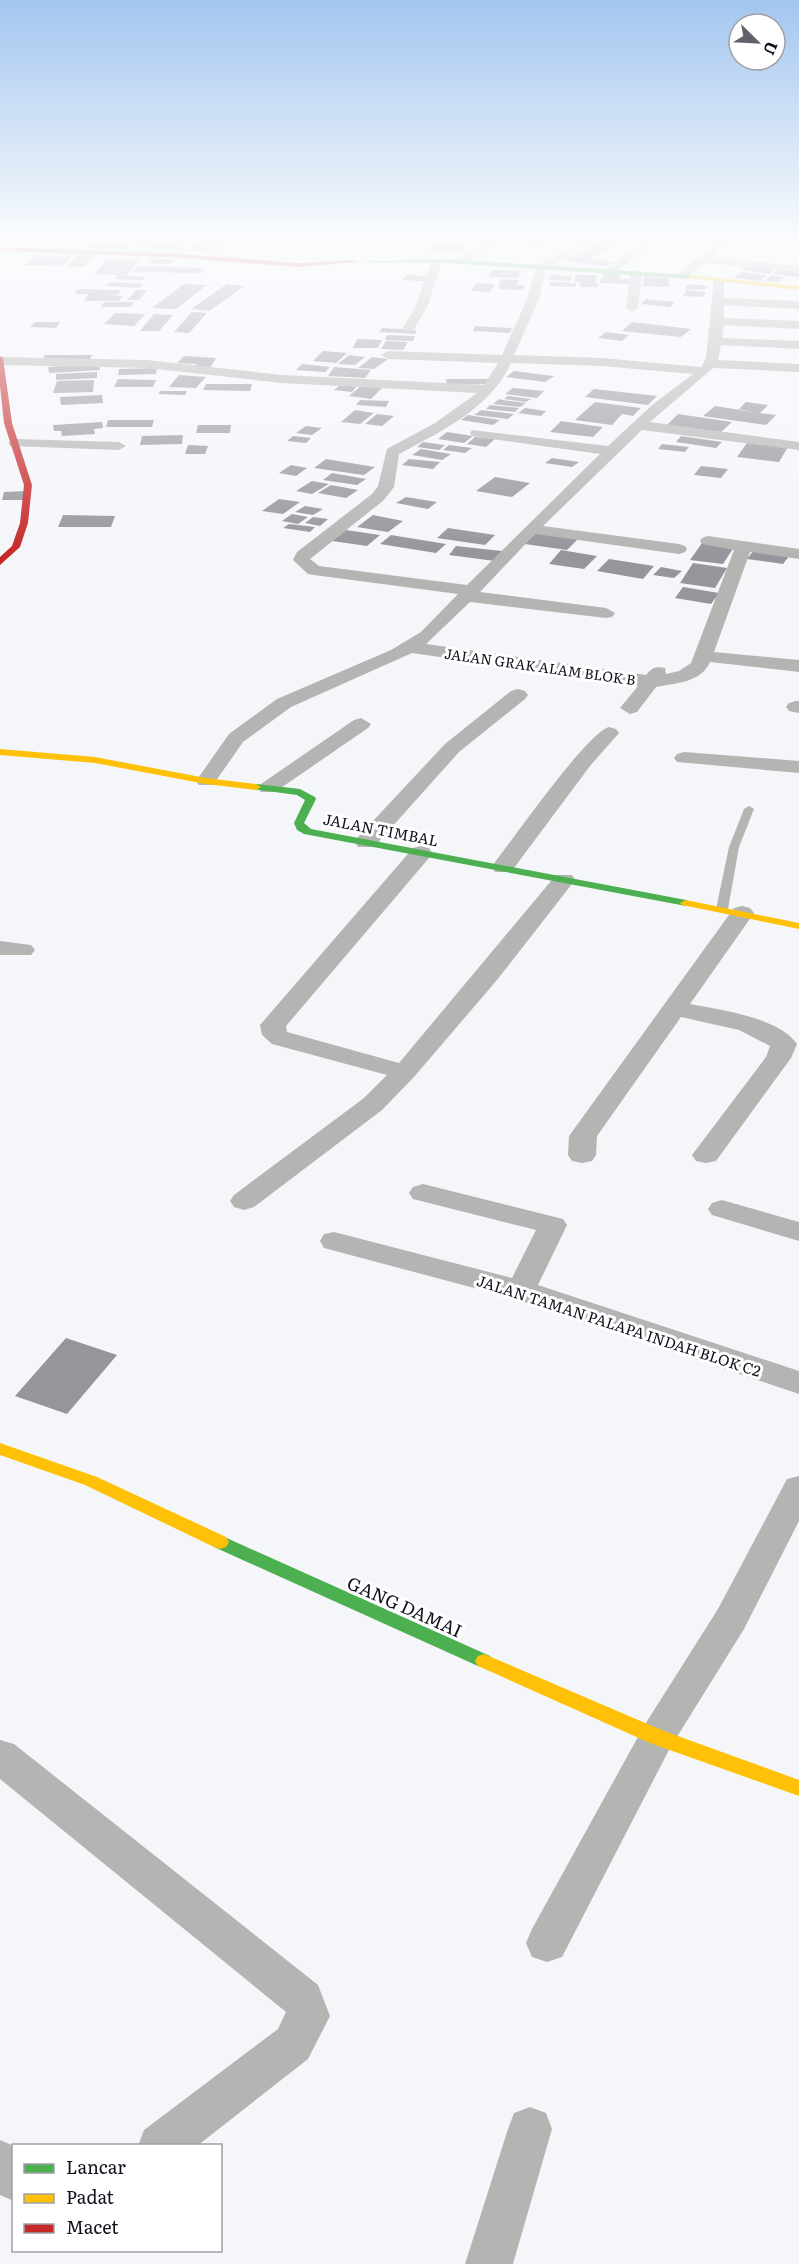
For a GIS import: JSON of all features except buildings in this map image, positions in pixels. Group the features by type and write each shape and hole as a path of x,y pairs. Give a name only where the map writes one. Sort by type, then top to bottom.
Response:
{"street":[{"path":"513,344 499,375 488,389 440,426 392,452 386,487 378,497 303,556 301,560 314,570 606,614"},
{"path":"206,781 236,738 284,703 428,636 531,529 639,424 708,368 713,358 714,344"},
{"path":"770,344 799,345"},
{"path":"388,355 708,368 799,368"},
{"path":"0,562 16,547 24,523 28,485 15,443 4,423 0,359 147,364 282,380 488,389"},
{"path":"639,424 799,447"},
{"path":"477,433 611,451"},
{"path":"15,443 119,446"},
{"path":"531,529 678,549"},
{"path":"708,541 799,554"},
{"path":"428,636 660,678 693,671 702,656 744,546"},
{"name":"JALAN GRAK ALAM BLOK B","path":"408,647 660,678"},
{"path":"702,656 799,666"},
{"path":"630,708 660,678"},
{"path":"366,842 452,748 518,694"},
{"path":"268,788 361,724"},
{"path":"503,867 583,762 609,733"},
{"name":"JALAN TIMBAL","path":"0,752 95,760 206,781 300,792 309,795 311,799 299,823 301,828 308,832 503,867 799,926"},
{"path":"684,758 799,767"},
{"path":"405,1072 281,1039 275,1035 273,1025 421,853"},
{"path":"244,1201 373,1104 405,1072 488,975 564,880"},
{"path":"582,1155 583,1136 675,1008 732,911"},
{"path":"675,1008 739,1023 773,1036 784,1044 789,1062 706,1155"},
{"path":"423,1193 553,1225 521,1290"},
{"path":"722,1209 799,1232"},
{"name":"JALAN TAMAN PALAPA INDAH BLOK C2","path":"334,1240 521,1290 799,1383"},
{"name":"GANG DAMAI","path":"0,1449 91,1480 345,1600 657,1737 799,1788"},
{"path":"547,1943 657,1737 731,1619 799,1488"},
{"path":"0,1756 303,1999 309,2016 293,2044 161,2144"},
{"path":"489,2264 530,2129"},
{"path":"0,2163 12,2176"}],"lane":[{"path":"732,911 734,847 749,808"}],"traffic: fast":[{"path":"256,787 300,792 311,799 299,823 301,828 308,832 686,903"},
{"path":"220,1542 484,1661"}],"traffic: slow":[{"path":"0,752 95,760 206,781 256,787"},
{"path":"686,903 799,926"},
{"path":"0,1449 91,1481 220,1542"},
{"path":"484,1661 657,1737 799,1788"}],"traffic: jam":[{"path":"0,358 8,423 28,485 24,523 16,547 0,562"}]}
